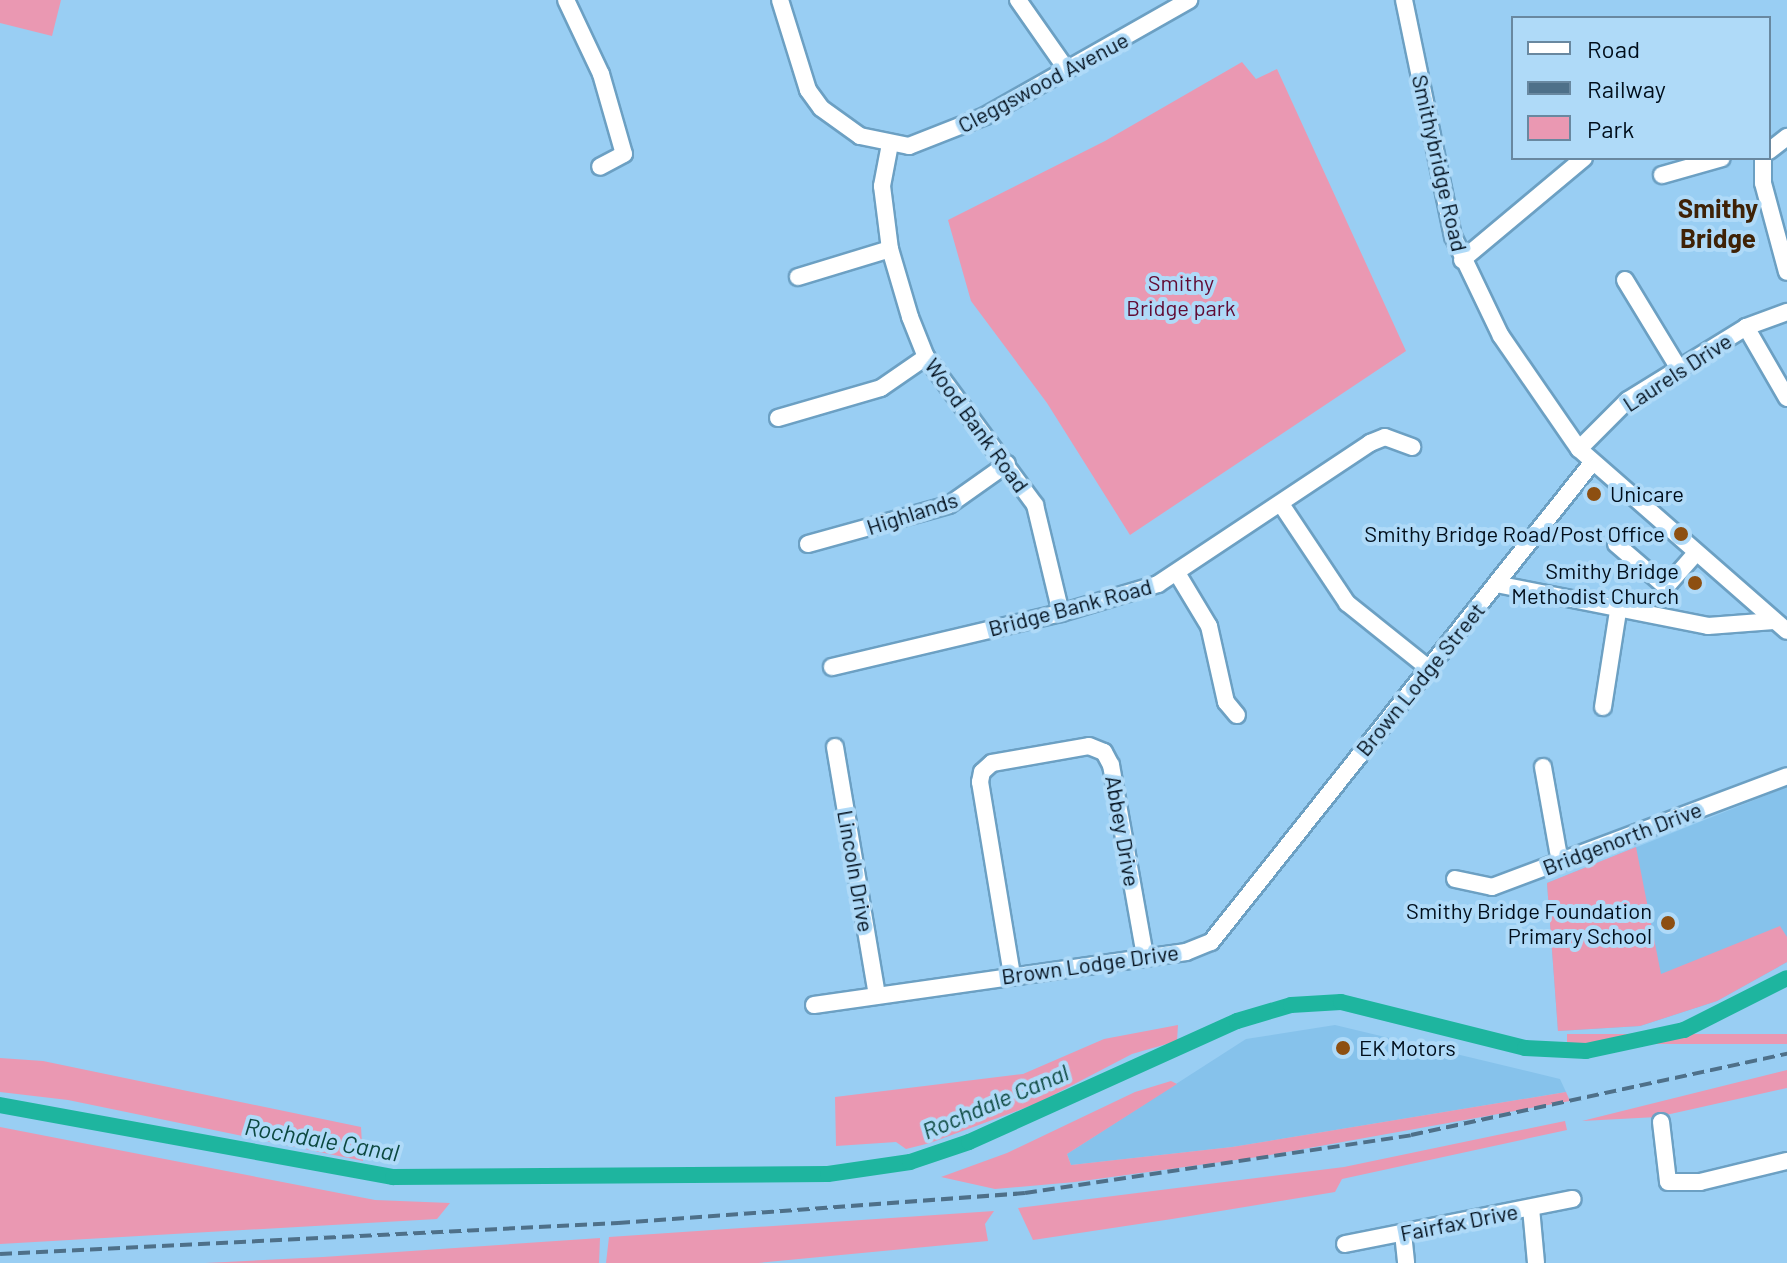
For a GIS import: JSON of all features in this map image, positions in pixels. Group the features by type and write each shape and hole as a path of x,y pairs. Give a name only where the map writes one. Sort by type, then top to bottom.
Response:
{"street":[{"path":"566,0 601,74 624,154 600,167"},
{"path":"780,0 808,90 821,108 860,136 890,144"},
{"path":"1018,0 1067,70"},
{"name":"Cleggswood Avenue","path":"890,144 924,144 1067,70 1189,0"},
{"name":"Smithybridge Road","path":"1404,0 1462,260 1501,336 1579,449 1592,463 1781,626"},
{"path":"1771,149 1787,137"},
{"name":"Wood Bank Road","path":"890,144 882,186 890,249 926,357 1035,505 1061,613"},
{"path":"1462,260 1582,160"},
{"path":"1662,175 1715,160"},
{"path":"1762,160 1787,272"},
{"path":"798,277 890,249"},
{"path":"1625,280 1678,367"},
{"name":"Laurels Drive","path":"1579,449 1628,400 1678,367 1746,327 1787,312"},
{"path":"1746,327 1787,398"},
{"path":"778,418 881,388 926,357"},
{"name":"Bridge Bank Road","path":"832,667 1061,613 1158,584 1370,443 1385,437 1412,447"},
{"name":"Brown Lodge Street","path":"1306,819 1592,463"},
{"name":"Highlands","path":"808,544 949,505 1007,464"},
{"path":"1281,504 1347,603 1428,668"},
{"path":"1616,544 1666,587 1696,553"},
{"path":"1177,573 1209,626 1226,702 1237,715"},
{"path":"1496,584 1618,611 1708,626 1781,626"},
{"path":"1603,707 1618,611"},
{"name":"Abbey Drive","path":"1012,975 980,782 982,772 992,763 1089,746 1104,752 1111,765 1145,956"},
{"name":"Lincoln Drive","path":"835,747 877,995"},
{"path":"1543,767 1560,862"},
{"name":"Bridgenorth Drive","path":"1455,879 1492,887 1787,776"},
{"name":"Brown Lodge Drive","path":"814,1005 1145,956 1211,942 1306,819"},
{"path":"1661,1122 1669,1189 1787,1161"},
{"name":"Fairfax Drive","path":"1345,1244 1573,1199"},
{"path":"1531,1208 1536,1263"},
{"path":"1403,1233 1406,1263"}],"shaded area":[{"name":"Smithy Bridge Foundation Primary School","path":"1787,787 1787,962 1717,1001 1640,1026 1558,1031 1547,883"},
{"path":"1335,1025 1560,1079 1566,1092 1232,1147 1071,1165 1067,1154 1246,1039"}],"green space":[{"path":"0,0 61,0 52,36 0,23"},
{"name":"Smithy Bridge park","path":"1242,62 1256,79 1277,69 1406,351 1130,535 1047,403 971,301 948,220 1105,141"},
{"path":"1636,847 1661,974 1780,926 1787,937 1787,962 1717,1001 1640,1026 1558,1031 1547,883"},
{"path":"1178,1025 1177,1041 1132,1054 1038,1103 930,1143 906,1149 896,1142 836,1146 835,1097 1023,1074 1104,1039"},
{"path":"1567,1034 1787,1034 1787,1044 1567,1044"},
{"path":"0,1058 43,1061 361,1127 363,1161 68,1100 0,1092"},
{"path":"1787,1070 1787,1088 1657,1117 1582,1121"},
{"path":"1171,1081 1177,1084 1067,1154 1071,1165 1232,1147 1566,1092 1570,1101 1265,1156 1075,1182 995,1189 941,1177 1007,1153 1135,1092"},
{"path":"1565,1121 1567,1130 1342,1179 1335,1192 1172,1219 1033,1240 1018,1208 1344,1167"},
{"path":"0,1127 375,1200 450,1203 437,1219 0,1244"},
{"path":"994,1211 985,1224 988,1241 758,1263 606,1263 609,1237"},
{"path":"600,1238 599,1263 205,1263 323,1257"}],"waterway":[{"name":"Rochdale Canal","path":"0,1105 393,1177 828,1174 910,1162 969,1142 1237,1021 1291,1005 1341,1002 1525,1048 1586,1051 1684,1030 1787,978"}],"railway":[{"path":"0,1254 618,1223 1025,1193 1411,1135 1787,1054"}],"place":[{"name":"Unicare","path":"1594,494"},
{"name":"Smithy Bridge Road/Post Office","path":"1681,534"},
{"name":"Smithy Bridge Methodist Church","path":"1695,583"},
{"name":"Smithy Bridge Foundation Primary School","path":"1668,923"},
{"name":"EK Motors","path":"1343,1048"}],"district":[{"name":"Smithy Bridge","path":"1718,223"}]}
